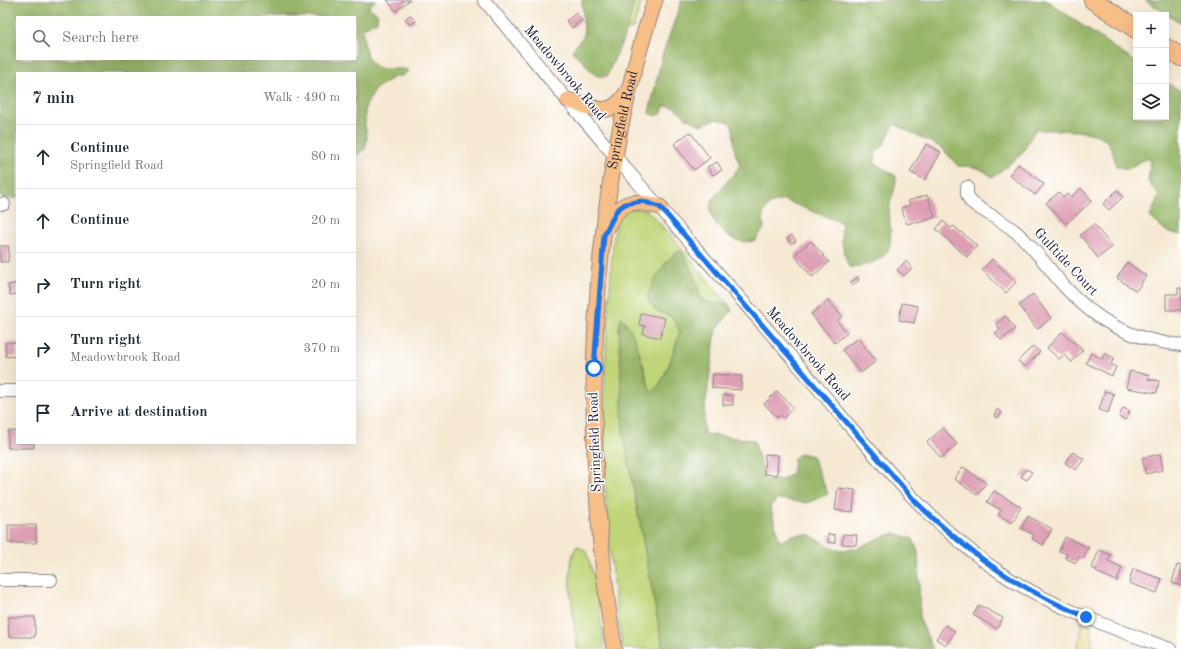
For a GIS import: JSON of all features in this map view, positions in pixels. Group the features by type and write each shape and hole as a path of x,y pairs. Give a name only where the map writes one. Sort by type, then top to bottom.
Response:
{"highway":[{"path":"1093,0 1133,27"},
{"path":"1169,50 1181,57"}],"main road":[{"name":"Springfield Road","path":"614,649 601,555 594,453 595,339 604,235 616,157 631,86 655,0"},
{"path":"568,100 595,109 609,110 618,106 631,86"},
{"path":"604,235 617,210 625,204 642,201 660,207"}],"street":[{"name":"Meadowbrook Road","path":"484,0 616,157 914,500 945,530 1007,577 1046,598 1122,632 1170,649"},
{"name":"Gulftide Court","path":"967,187 967,194 970,201 1015,231 1042,258 1064,286 1082,304 1102,319 1121,330 1142,339 1181,345"},
{"path":"0,391 16,391"},
{"path":"0,580 51,580"}],"green space":[{"path":"0,0 376,0 368,7 378,14 377,21 362,29 365,48 369,59 377,67 384,69 409,70 404,75 394,77 375,89 365,108 367,137 365,149 356,155 356,72 16,72 16,198 5,199 0,196"},
{"path":"582,0 634,0 627,30 607,76 595,75 572,51 584,35"},
{"path":"634,0 642,0 633,29 627,30"},
{"path":"682,0 1046,0 1133,61 1133,120 1169,120 1169,84 1181,91 1181,235 1166,231 1150,217 1159,195 1148,182 1150,165 1149,157 1127,169 1116,166 1111,147 1098,135 1070,131 1035,130 1022,154 992,178 981,169 968,166 958,166 942,148 894,124 883,146 876,152 874,163 896,176 896,183 890,209 890,245 884,256 867,265 849,267 842,245 842,223 784,200 769,204 763,214 764,228 755,241 745,242 733,239 722,230 710,212 714,197 740,165 735,153 733,129 730,122 716,119 702,125 688,119 674,107 664,106 662,113 656,116 649,113 663,53"},
{"path":"1145,0 1181,0 1181,23 1169,15 1169,12 1164,12"},
{"path":"628,208 647,210 673,238 729,305 703,302 693,273 681,251 673,254 655,310 672,317 680,331 665,374 661,382 651,394 643,363 623,432 663,649 623,649 616,604 607,514 604,424 611,262 617,222 620,214"},
{"path":"681,251 693,273 703,302 729,305 732,310 716,330 704,416 704,434 754,440 765,480 781,480 792,474 794,459 800,453 812,456 828,494 807,503 778,499 770,506 780,542 793,535 810,535 836,550 856,549 879,538 895,533 913,539 918,552 920,620 933,649 663,649 623,432 619,329 621,317 627,324 636,343 651,393 656,389 665,374 680,331 672,317 655,310 647,297 665,264 670,258"},
{"path":"577,546 586,551 596,584 605,649 577,649 570,581 573,555"}],"sand":[{"path":"1081,621 1090,624 1093,649 1077,649 1081,635"}],"building":[{"path":"387,0 410,0 396,11"},
{"path":"576,13 582,20 572,28 566,21"},
{"path":"410,15 416,21 410,25 405,19"},
{"path":"690,132 710,158 694,170 674,144"},
{"path":"926,144 941,152 925,180 910,172"},
{"path":"717,162 722,170 713,175 707,167"},
{"path":"1018,164 1044,184 1035,195 1009,175"},
{"path":"1081,188 1092,201 1066,224 1046,203 1059,192 1063,197 1067,194 1070,198"},
{"path":"1117,190 1123,197 1109,210 1103,204"},
{"path":"927,195 935,217 918,223 918,221 907,224 901,208 910,205 908,201"},
{"path":"943,221 951,228 954,226 977,246 967,257 936,229"},
{"path":"1094,224 1112,247 1098,258 1080,235"},
{"path":"792,235 796,241 791,244 787,239"},
{"path":"811,241 829,262 812,277 794,255"},
{"path":"0,246 9,246 8,262 0,262"},
{"path":"992,259 1016,282 1006,293 982,270"},
{"path":"906,261 912,268 904,276 897,270"},
{"path":"1127,262 1146,276 1136,291 1117,278"},
{"path":"857,277 859,280 852,286 850,283"},
{"path":"16,283 16,294 10,295 8,285"},
{"path":"1178,288 1181,288 1181,310 1166,310 1166,294 1178,294"},
{"path":"1033,294 1051,318 1037,329 1019,305"},
{"path":"828,300 842,317 837,321 847,333 835,343 811,314"},
{"path":"902,303 918,306 914,323 899,320"},
{"path":"641,313 665,318 660,338 643,334 645,326 639,325"},
{"path":"1006,316 1015,329 1001,340 995,333 1000,330 996,324"},
{"path":"1062,332 1083,350 1072,362 1064,355 1059,359 1047,348"},
{"path":"858,338 876,361 861,373 842,350"},
{"path":"16,342 16,356 6,357 5,343"},
{"path":"1033,346 1040,352 1025,367 1018,361"},
{"path":"1091,353 1102,359 1105,353 1114,358 1111,364 1116,367 1112,376 1086,363"},
{"path":"1130,371 1149,375 1148,379 1159,381 1157,393 1126,388"},
{"path":"713,374 742,376 741,390 712,388"},
{"path":"777,391 793,407 784,418 781,415 778,418 764,404"},
{"path":"1105,391 1114,394 1108,413 1099,410"},
{"path":"723,395 733,395 733,405 723,405"},
{"path":"1123,408 1130,411 1126,420 1119,417"},
{"path":"997,409 1002,412 998,418 994,416"},
{"path":"943,428 957,444 941,458 927,442"},
{"path":"8,431 16,431 16,444 34,444 34,448 8,448"},
{"path":"1073,452 1084,459 1076,470 1065,463"},
{"path":"765,454 778,455 777,475 764,474"},
{"path":"1160,454 1163,470 1146,474 1142,458"},
{"path":"963,467 986,483 977,495 954,479"},
{"path":"1026,469 1032,472 1027,480 1021,477"},
{"path":"838,488 855,490 853,512 835,510"},
{"path":"994,491 1021,507 1012,523 998,515 1001,510 987,502"},
{"path":"1028,516 1052,529 1043,545 1032,539 1034,535 1021,528"},
{"path":"8,525 36,525 36,543 8,543"},
{"path":"828,534 835,535 835,543 828,542"},
{"path":"843,534 857,535 856,545 842,544"},
{"path":"1065,537 1088,547 1083,559 1079,557 1076,563 1065,558 1067,554 1059,551"},
{"path":"1099,550 1111,555 1108,561 1122,567 1117,581 1096,572 1097,570 1092,568"},
{"path":"1177,565 1181,566 1181,586 1172,583"},
{"path":"1133,569 1162,579 1157,593 1129,583"},
{"path":"979,605 1003,618 997,629 973,615"},
{"path":"8,617 35,617 35,637 9,637"},
{"path":"945,625 955,631 946,645 936,639"}],"route":[{"path":"594,368 595,325 604,235 617,210 625,204 634,201 642,201 660,207 790,355 914,500 945,530 973,553 1007,577 1086,617"}]}
